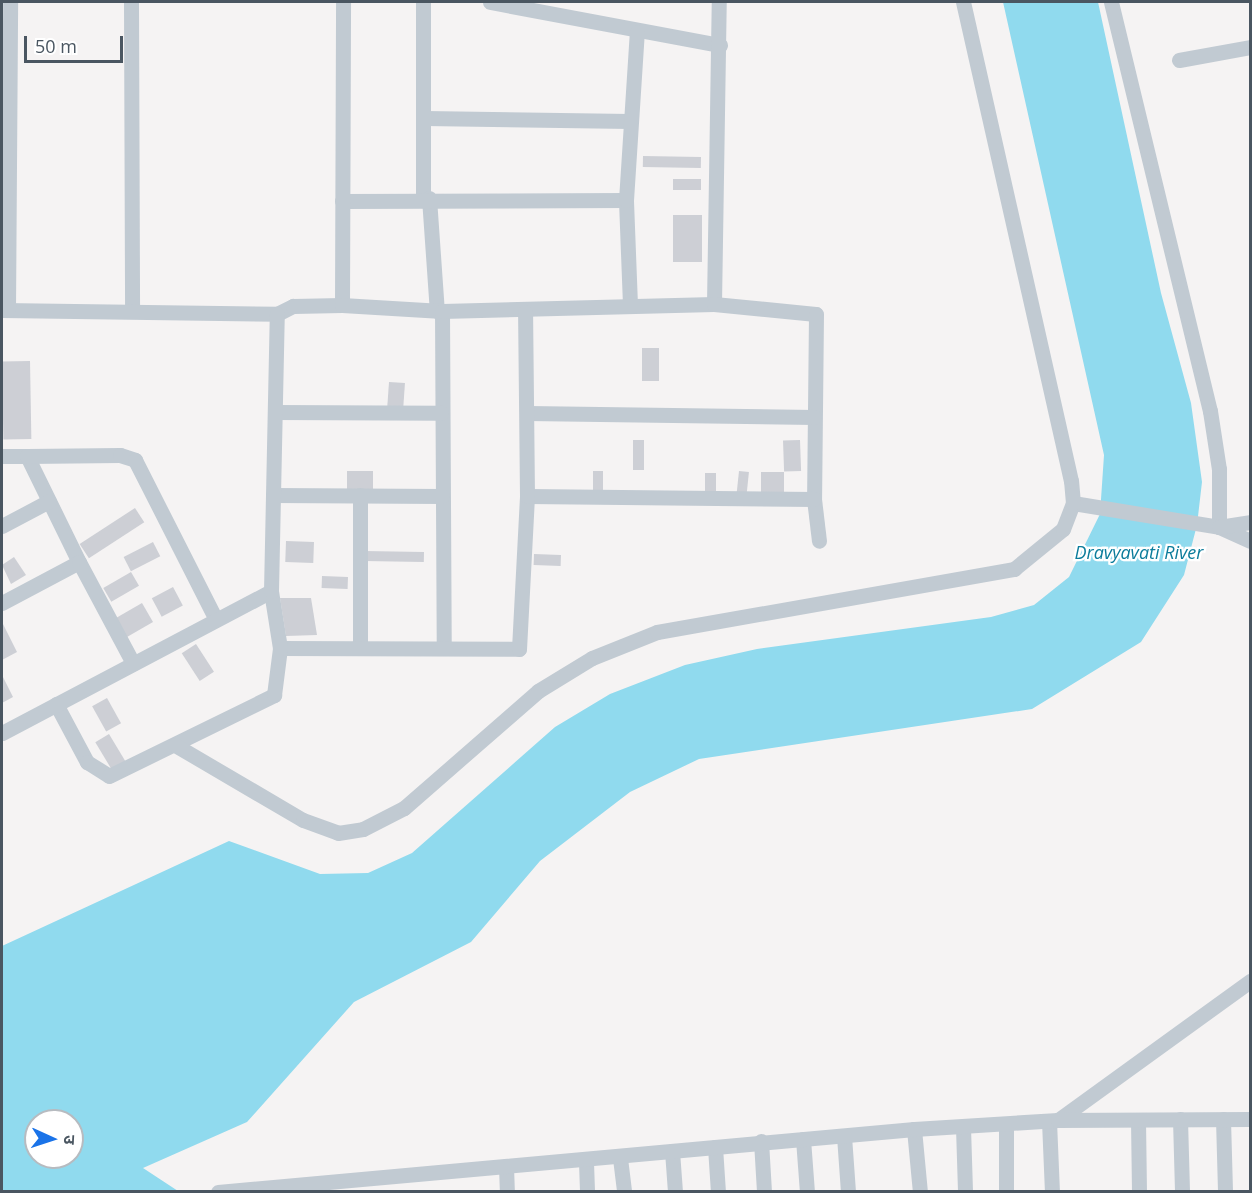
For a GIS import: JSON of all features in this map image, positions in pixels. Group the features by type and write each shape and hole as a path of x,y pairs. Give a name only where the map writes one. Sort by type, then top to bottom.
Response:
{"street":[{"path":"10,2 5,310 277,314 293,306 342,305 440,311 525,312 630,305 702,308 714,304 816,314 813,499 819,541"},
{"path":"131,2 132,311"},
{"path":"342,305 344,2"},
{"path":"423,2 426,198 440,311 444,647"},
{"path":"490,2 638,32 720,45"},
{"path":"714,304 719,2"},
{"path":"175,746 303,820 338,833 363,828 404,808 538,691 592,658 657,632 1014,569 1063,529 1073,503 963,2"},
{"path":"1111,2 1210,411 1219,469 1219,527"},
{"path":"630,305 627,200 630,121 638,32"},
{"path":"1179,60 1251,47"},
{"path":"424,118 630,121"},
{"path":"342,201 426,198 627,200"},
{"path":"280,648 519,649 527,496 525,312"},
{"path":"56,704 99,774 118,772 175,746 274,695 280,648 271,591 277,314"},
{"path":"275,412 441,413"},
{"path":"526,413 814,417"},
{"path":"2,456 120,454 135,460 216,620"},
{"path":"27,456 79,562 133,663"},
{"path":"273,495 442,496"},
{"path":"360,495 360,647"},
{"path":"527,496 813,499"},
{"path":"2,526 49,501"},
{"path":"1073,503 1219,527 1251,541"},
{"path":"1219,527 1251,522"},
{"path":"2,603 79,562"},
{"path":"2,733 271,591"},
{"path":"1053,1121 1251,981"},
{"path":"1180,1119 1182,1191"},
{"path":"1223,1119 1225,1191"},
{"path":"218,1191 353,1185 506,1166 586,1162 761,1141 914,1129 1053,1121 1251,1119"},
{"path":"1138,1120 1139,1191"},
{"path":"1052,1191 1053,1121"},
{"path":"1006,1125 1006,1191"},
{"path":"963,1127 965,1191"},
{"path":"914,1129 920,1191"},
{"path":"844,1136 848,1191"},
{"path":"803,1138 807,1191"},
{"path":"761,1141 764,1191"},
{"path":"715,1147 718,1191"},
{"path":"672,1151 675,1191"},
{"path":"620,1158 624,1191"},
{"path":"586,1162 587,1191"},
{"path":"506,1166 507,1191"}],"water":[{"name":"Dravyavati River","path":"1003,2 1098,2 1161,293 1191,403 1202,482 1197,525 1184,575 1141,642 1032,709 699,759 630,792 540,861 471,942 354,1002 247,1122 143,1168 178,1191 2,1191 2,946 229,841 320,874 368,873 412,853 555,727 610,694 685,665 757,649 991,617 1034,605 1069,577 1100,514 1104,455"}],"building":[{"path":"643,156 701,157 701,168 643,167"},
{"path":"673,179 701,179 701,190 673,190"},
{"path":"673,215 702,215 702,262 673,262"},
{"path":"642,348 659,348 659,381 642,381"},
{"path":"2,361 30,361 31,439 3,439"},
{"path":"389,382 405,383 403,411 387,410"},
{"path":"633,440 644,440 644,470 633,470"},
{"path":"800,440 801,471 784,472 783,441"},
{"path":"347,471 373,471 373,492 347,492"},
{"path":"593,471 603,471 603,493 593,493"},
{"path":"739,471 749,472 747,495 737,494"},
{"path":"761,472 784,472 784,495 761,495"},
{"path":"705,473 716,473 716,495 705,495"},
{"path":"135,508 144,522 89,558 80,544"},
{"path":"286,541 314,542 313,563 285,562"},
{"path":"153,542 160,556 131,571 124,557"},
{"path":"364,551 424,552 424,562 364,561"},
{"path":"534,554 561,555 561,566 534,565"},
{"path":"14,557 26,575 11,584 2,565"},
{"path":"131,572 139,586 111,602 103,588"},
{"path":"322,576 348,577 348,589 322,588"},
{"path":"173,587 183,606 162,617 152,598"},
{"path":"280,598 311,598 317,635 286,636"},
{"path":"142,603 153,622 126,638 115,618"},
{"path":"2,622 17,652 2,660"},
{"path":"196,644 214,672 200,681 182,653"},
{"path":"2,675 13,697 2,703"},
{"path":"107,698 121,723 106,732 92,706"},
{"path":"109,734 126,762 112,771 95,742"}]}
